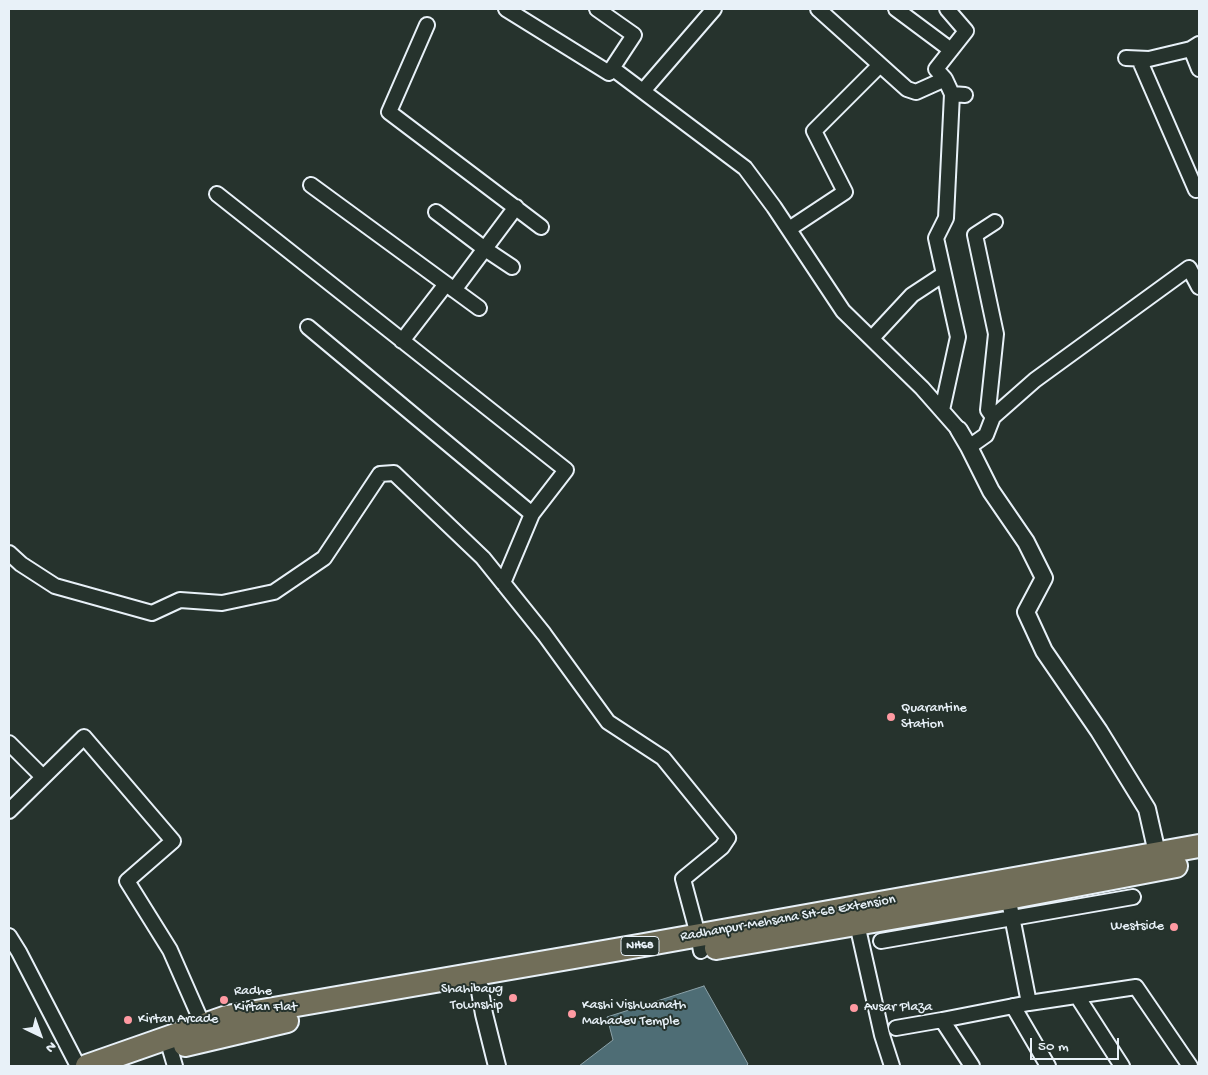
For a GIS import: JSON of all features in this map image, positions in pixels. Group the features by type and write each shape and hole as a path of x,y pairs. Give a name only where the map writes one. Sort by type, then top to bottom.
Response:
{"highway":[{"name":"Radhanpur-Mehsana SH-68 Extension","path":"88,1066 228,1017 478,980 699,943 1008,898 1157,853 1199,846"},
{"name":"NH68","path":"699,943 857,924 1008,898 1199,861"},
{"name":"NH68","path":"122,1066 172,1058 317,1013 478,980"}],"street":[{"path":"506,9 609,73 634,35 597,9"},
{"path":"643,91 714,9"},
{"path":"896,9 951,50"},
{"path":"942,410 958,337 936,238 946,218 958,94 936,69 966,31 947,9"},
{"path":"824,11 907,89 916,92 945,79"},
{"path":"427,25 389,112 541,226"},
{"path":"1198,192 1132,58 1149,59 1195,46 1199,70"},
{"path":"789,229 845,192 814,132 880,65"},
{"path":"612,68 745,168 789,229 843,311 872,338 959,430 990,491 1026,542 1044,578 1026,612 1044,651 1099,731 1147,809 1157,853"},
{"path":"312,185 478,308"},
{"path":"217,194 566,470 532,514 503,583"},
{"path":"402,340 484,249 516,207"},
{"path":"436,212 484,249 512,267"},
{"path":"993,418 988,410 996,334 975,236 995,222"},
{"path":"969,447 986,435 993,418 1035,380 1189,268 1199,286"},
{"path":"872,338 912,295 944,274"},
{"path":"308,327 532,514"},
{"path":"9,553 21,564 55,586 152,613 180,600 222,603 239,600 274,592 324,558 380,474 394,473 483,558 544,634 608,722 663,758 728,838 722,847 684,879 699,943"},
{"path":"9,811 84,737 173,841 127,881 170,950 203,1025"},
{"path":"9,743 43,777"},
{"path":"881,941 1008,898 1132,897"},
{"path":"1008,898 1030,1003"},
{"path":"857,924 882,1035 892,1066"},
{"path":"9,936 78,1066"},
{"path":"478,980 497,1066"},
{"path":"896,1028 1030,1003 1136,987 1190,1066"},
{"path":"1077,996 1122,1066"},
{"path":"1013,1006 1048,1066"},
{"path":"942,1020 972,1066"}],"water":[{"path":"704,986 748,1064 746,1066 579,1066 613,1040 607,1017"}],"place":[{"name":"Quarantine Station","path":"891,717"},
{"name":"Westside","path":"1174,927"},
{"name":"Shahibaug Township","path":"513,998"},
{"name":"Radhe Kirtan Flat","path":"224,1000"},
{"name":"Avsar Plaza","path":"854,1008"},
{"name":"Kashi Vishwanath Mahadev Temple","path":"572,1014"},
{"name":"Kirtan Arcade","path":"128,1020"}]}
